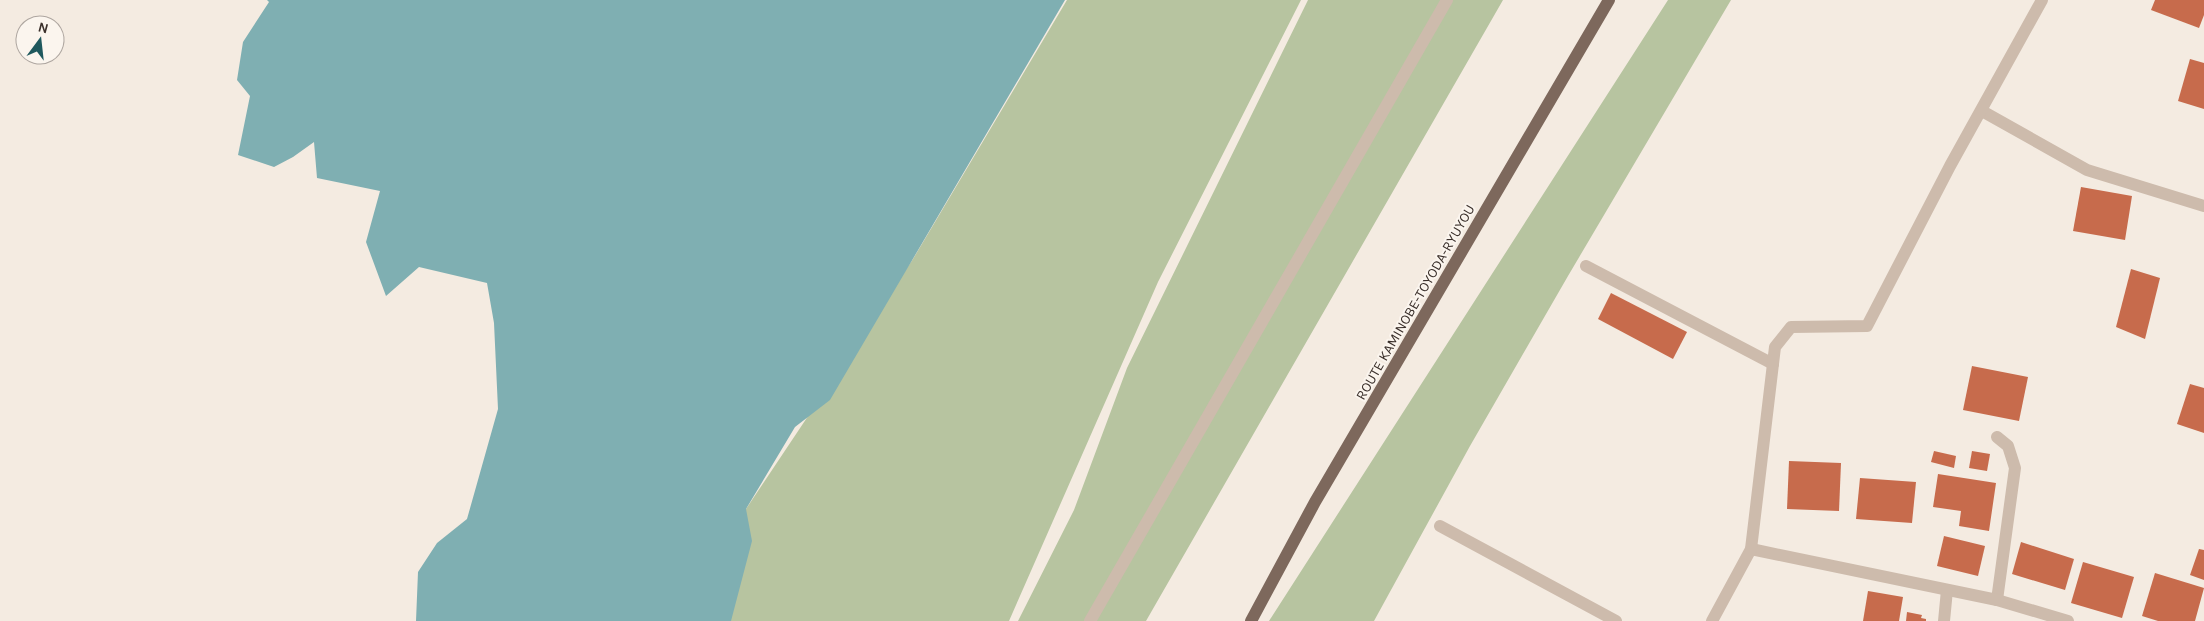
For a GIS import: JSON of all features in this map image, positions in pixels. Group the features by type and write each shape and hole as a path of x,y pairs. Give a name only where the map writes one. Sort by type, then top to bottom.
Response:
{"main road":[{"name":"ROUTE KAMINOBE-TOYODA-RYUYOU","path":"1252,621 1315,502 1609,0"}],"street":[{"path":"1090,621 1447,0"},
{"path":"1712,621 1751,549 1776,347 1791,327 1866,326 1950,166 2042,0"},
{"path":"1982,111 2087,170 2204,206"},
{"path":"1586,266 1774,364"},
{"path":"1996,436 2008,446 2015,468 1997,600"},
{"path":"1440,526 1616,621"},
{"path":"1751,549 1997,600 2068,621"},
{"path":"1944,621 1947,590"}],"green space":[{"path":"1067,0 1301,0 1158,282 1009,621 728,621 746,509 913,259"},
{"path":"1308,0 1503,0 1146,621 1018,621 1074,510 1127,368"},
{"path":"1668,0 1731,0 1470,446 1374,621 1269,621"}],"water":[{"path":"267,0 1065,0 830,400 795,427 746,509 752,541 731,621 416,621 418,572 437,543 467,519 498,409 494,323 487,283 419,267 386,296 366,242 380,191 317,178 314,142 293,157 274,167 238,155 250,96 237,80 243,42 269,2"}],"building":[{"path":"2155,0 2204,0 2204,15 2199,28 2151,10"},
{"path":"2190,59 2204,63 2204,109 2178,101"},
{"path":"2081,187 2132,196 2125,240 2073,231"},
{"path":"2131,269 2160,278 2145,339 2116,327"},
{"path":"1611,293 1687,332 1673,359 1598,319"},
{"path":"1972,366 2028,377 2019,421 1963,410"},
{"path":"2190,384 2204,388 2204,433 2177,424"},
{"path":"1934,451 1956,456 1954,468 1931,462"},
{"path":"1972,451 1990,454 1987,471 1969,468"},
{"path":"1789,461 1841,463 1839,511 1787,509"},
{"path":"1938,474 1996,483 1989,531 1959,526 1961,511 1933,507"},
{"path":"1860,478 1916,482 1912,523 1856,519"},
{"path":"1944,536 1985,546 1978,576 1937,566"},
{"path":"2021,542 2074,559 2065,590 2012,574"},
{"path":"2199,549 2204,550 2204,580 2190,575"},
{"path":"2083,562 2134,577 2122,618 2071,603"},
{"path":"2155,573 2204,588 2195,621 2158,621 2142,616"},
{"path":"1868,591 1903,597 1899,621 1863,621"},
{"path":"1907,612 1922,615 1921,618 1926,619 1926,621 1906,621"}]}
